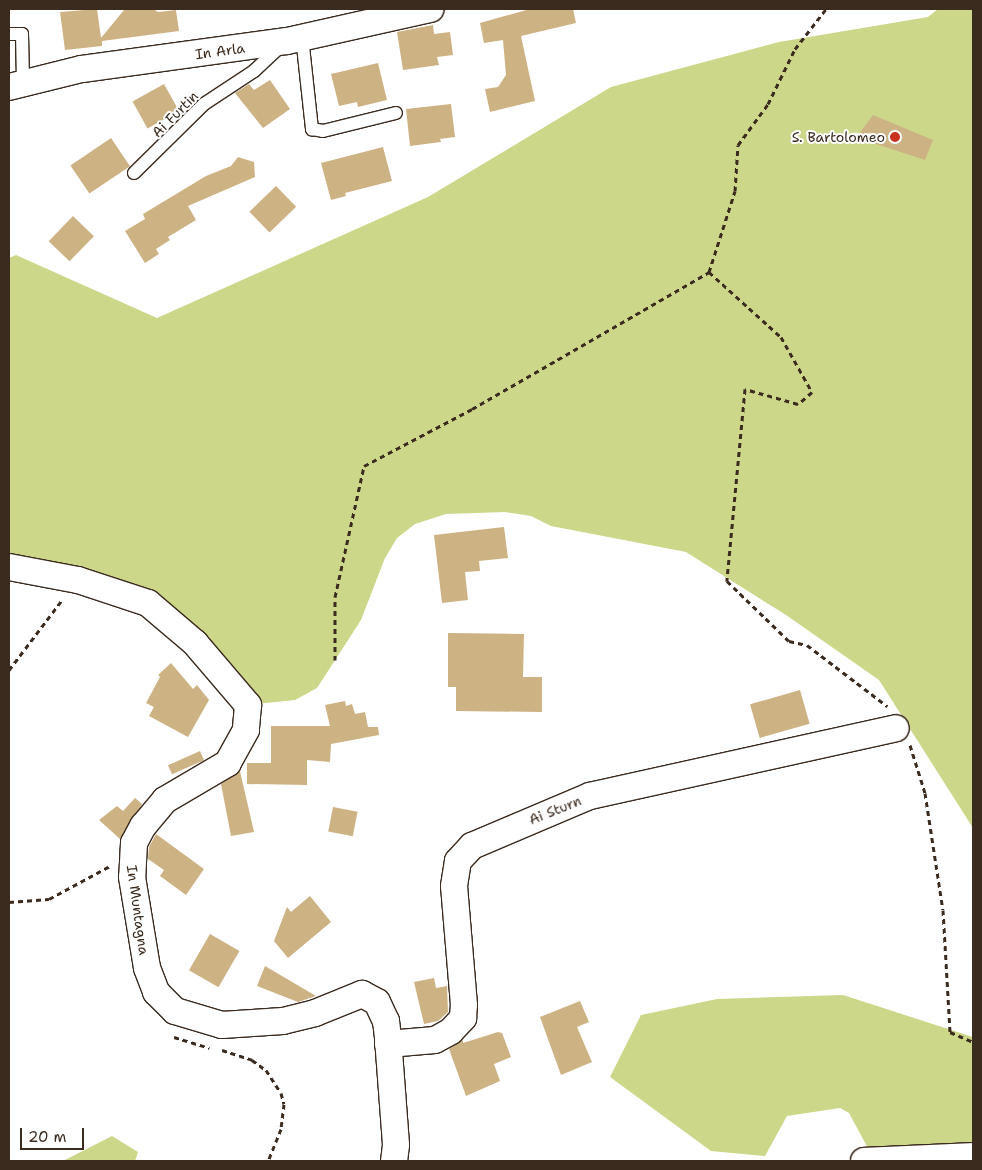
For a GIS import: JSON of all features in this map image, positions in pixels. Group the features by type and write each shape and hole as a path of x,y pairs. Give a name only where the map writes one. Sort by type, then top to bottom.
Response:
{"street":[{"name":"In Arla","path":"16,84 82,69 294,39 415,10"},
{"name":"In Muntagna","path":"9,567 78,580 148,603 195,643 248,705 246,730 228,763 165,800 143,826 131,858 147,968 156,992 176,1011 222,1025 284,1021 315,1013 362,994 377,1002 386,1021 396,1145 394,1161"},
{"name":"Ai Sturn","path":"388,1044 435,1040 451,1031 463,1018 464,1005 454,886 458,861 472,846 590,796 896,728"},
{"path":"864,1161 973,1156"}],"lane":[{"path":"9,34 22,34 16,84"},
{"path":"294,39 312,129 323,131 396,114"},
{"name":"Ai Furtin","path":"134,173 204,104 254,71 294,39"}],"path":[{"path":"335,660 335,596 364,466 472,409 709,272 734,191 738,145 768,104 796,49 826,9"},
{"path":"709,272 781,337 812,392 798,404 745,389 727,581 789,641 807,645 891,709 896,728 908,739 925,793 944,910 950,1032 973,1042"},
{"path":"9,670 78,580"},
{"path":"9,902 49,899 120,861 131,858"},
{"path":"170,1036 252,1060 270,1075 284,1104 281,1129 268,1161"}],"green space":[{"path":"938,9 973,9 973,828 879,680 786,615 686,552 551,526 531,516 505,512 446,514 415,524 397,538 385,558 361,620 317,688 295,700 248,705 173,624 9,567 9,258 16,255 157,318 428,197 611,87 779,42 928,17"},
{"path":"843,995 973,1037 973,1156 870,1152 849,1113 840,1108 787,1116 765,1156 711,1151 610,1077 641,1015 717,999"},
{"path":"112,1136 138,1152 135,1161 63,1161"}],"building":[{"path":"97,9 101,38 124,10 153,9 158,12 176,10 179,31 102,41 102,46 65,50 60,12"},
{"path":"530,9 573,9 576,23 521,36 535,101 490,112 485,89 498,87 506,75 503,40 484,43 480,23"},
{"path":"433,25 434,34 450,32 453,55 437,57 439,65 403,70 397,32"},
{"path":"378,63 387,100 358,107 357,102 339,106 331,74"},
{"path":"270,80 290,109 263,128 235,93 249,84 254,90"},
{"path":"164,84 179,111 148,129 133,101"},
{"path":"451,104 455,137 440,139 441,142 410,146 406,109"},
{"name":"S. Bartolomeo","path":"873,115 933,140 925,160 876,144 859,134"},
{"path":"111,138 130,166 89,194 70,165"},
{"path":"383,147 392,181 345,193 346,196 331,200 321,163"},
{"path":"238,157 254,162 255,177 188,206 196,220 168,237 170,240 156,249 159,254 145,263 125,231 145,219 143,214 206,176 231,166"},
{"path":"276,186 296,207 270,233 249,212"},
{"path":"73,216 94,236 70,261 49,241"},
{"path":"504,527 508,558 479,561 480,571 465,572 468,600 442,603 434,535"},
{"path":"448,633 524,634 523,677 542,677 542,712 456,711 456,687 448,687"},
{"path":"171,663 193,689 197,685 209,700 188,737 149,716 154,707 146,703 160,677 158,675"},
{"path":"800,690 810,724 760,738 750,704"},
{"path":"345,701 346,706 352,704 355,714 365,712 368,727 378,727 379,735 331,744 330,762 307,760 307,785 247,784 247,763 271,763 271,726 330,726 325,705"},
{"path":"200,751 204,760 172,774 168,765"},
{"path":"240,771 254,832 231,836 221,784"},
{"path":"135,798 142,804 120,839 99,820 117,806 123,811"},
{"path":"333,807 358,812 353,836 328,832"},
{"path":"156,834 204,869 186,895 160,876 164,870 148,859 149,847"},
{"path":"310,896 331,922 288,958 274,941 287,907 291,912"},
{"path":"210,934 239,951 218,987 189,970"},
{"path":"265,966 316,996 298,1002 257,986"},
{"path":"434,978 436,988 447,986 448,1012 438,1021 424,1024 414,982"},
{"path":"580,1001 589,1022 577,1027 592,1062 561,1075 540,1017"},
{"path":"498,1032 502,1033 511,1057 494,1064 500,1081 466,1096 449,1049 463,1040 463,1043"}],"place":[{"name":"S. Bartolomeo","path":"895,137"}]}
